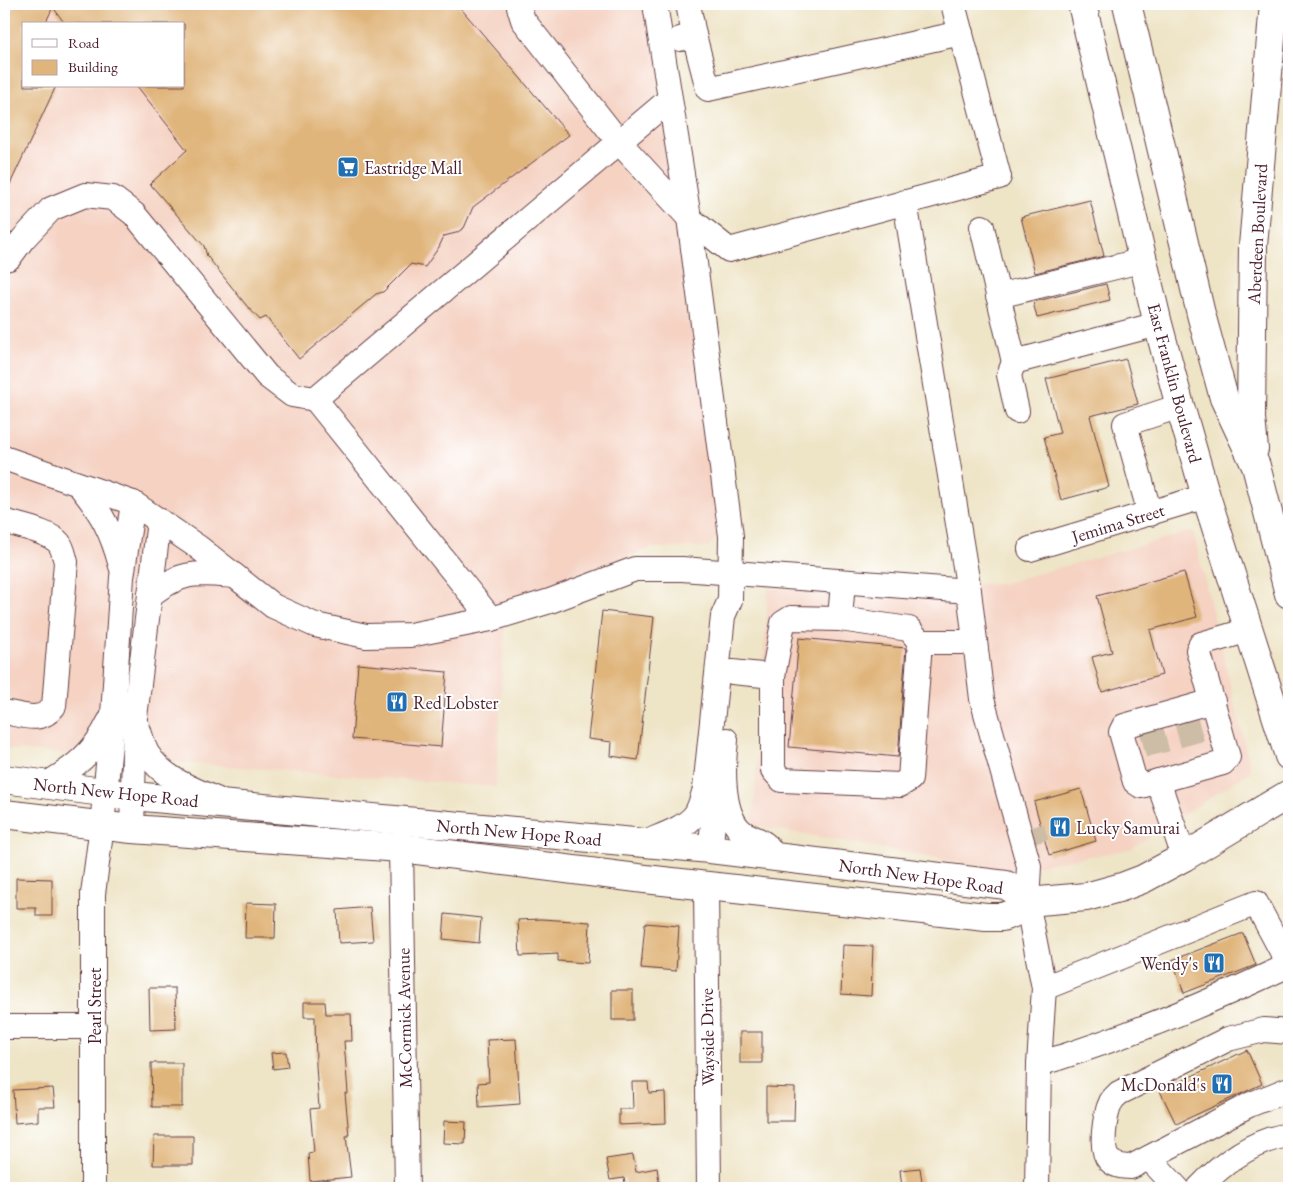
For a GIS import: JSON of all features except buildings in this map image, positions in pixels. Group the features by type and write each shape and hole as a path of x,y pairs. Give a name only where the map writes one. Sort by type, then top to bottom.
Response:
{"main road":[{"path":"1127,4 1201,314 1224,398 1256,466 1289,594"},
{"name":"Aberdeen Boulevard","path":"1256,466 1252,418 1253,246 1274,4"},
{"name":"East Franklin Boulevard","path":"1083,12 1158,324 1180,406 1206,496 1289,756"},
{"name":"North New Hope Road","path":"4,779 133,796 710,849 1006,885 1019,893 1027,902"},
{"name":"North New Hope Road","path":"4,814 132,829 401,848 645,878 986,917 1002,917 1011,914 1027,902 1086,896 1122,888 1143,879 1184,857 1289,794"},
{"path":"645,878 662,867 692,862 710,849"}],"street":[{"path":"520,4 519,7 523,20 619,142 689,218 729,250 999,176 953,4"},
{"path":"655,4 689,218 731,536 730,600 736,617 724,762 728,802 734,822 739,829 746,835 766,844 774,858"},
{"path":"688,4 708,89 961,33"},
{"path":"661,43 694,35"},
{"path":"315,399 670,99"},
{"path":"4,259 9,258 23,239 51,209 85,195 112,198 134,214 267,376 292,395 315,399 491,619"},
{"path":"905,202 969,591 982,698 1010,778 1035,835 1039,850 1037,857 1029,866"},
{"path":"982,227 1014,362 1009,375 1017,410"},
{"path":"998,296 1144,260"},
{"path":"1014,362 1158,324"},
{"path":"1150,514 1126,424 1180,406"},
{"path":"4,458 133,503 159,520 273,606 315,625 366,636 410,635 491,619 550,601 635,569 682,569 969,591"},
{"path":"80,486 97,507 108,525 116,545 122,577"},
{"name":"Jemima Street","path":"1030,549 1206,496"},
{"path":"132,829 133,796 124,716 122,577 133,503"},
{"path":"45,785 80,762 104,733 124,716 150,595 159,520"},
{"path":"4,521 48,535 58,543 64,552 66,562 54,706 44,716 36,717 4,712"},
{"path":"150,595 166,582 178,577 204,574 235,576"},
{"path":"840,619 843,582"},
{"path":"642,844 687,822 700,805 708,772 723,616 730,600"},
{"path":"791,618 840,619 909,629 920,642 910,779 900,785 782,780 773,770 773,676 783,623 791,618"},
{"path":"1213,701 1184,715 1150,725 1124,726 1121,732 1135,782 1140,786 1161,775 1197,762 1224,763 1228,757 1213,701 1198,650 1201,644 1249,630"},
{"path":"920,642 975,642"},
{"path":"732,672 773,676"},
{"path":"124,716 158,768 174,780 226,804"},
{"name":"Pearl Street","path":"93,1188 93,894 105,792 124,716"},
{"path":"710,849 720,769 724,762"},
{"path":"1161,775 1184,857"},
{"path":"1010,778 1029,866 1027,902 1044,988 1039,1064 1037,1188"},
{"name":"McCormick Avenue","path":"401,848 407,1188"},
{"name":"Wayside Drive","path":"706,885 709,1188"},
{"path":"1039,1064 1096,1046 1217,998 1289,965 1256,903 1044,988"},
{"path":"4,1027 94,1027"},
{"path":"1289,1032 1264,1030 1228,1039 1119,1093 1111,1101 1104,1122 1104,1147 1108,1159 1120,1167 1131,1167 1250,1106 1289,1089"},
{"path":"1199,1188 1235,1158 1259,1142 1289,1135"},
{"path":"1149,1158 1177,1188"}],"shaded area":[{"path":"4,4 656,4 722,530 708,547 650,548 506,601 496,787 4,749"},
{"path":"1193,531 1251,771 1130,849 1007,871 753,825 768,589 1000,584"}],"tunnel":[{"path":"1186,721 1195,753"},
{"path":"1152,731 1160,763"},
{"path":"1032,827 1037,843"}],"place":[{"name":"Eastridge Mall","path":"348,167"},
{"name":"Red Lobster","path":"397,702"},
{"name":"Lucky Samurai","path":"1060,827"},
{"name":"Wendy's","path":"1214,963"},
{"name":"McDonald's","path":"1222,1084"}]}
